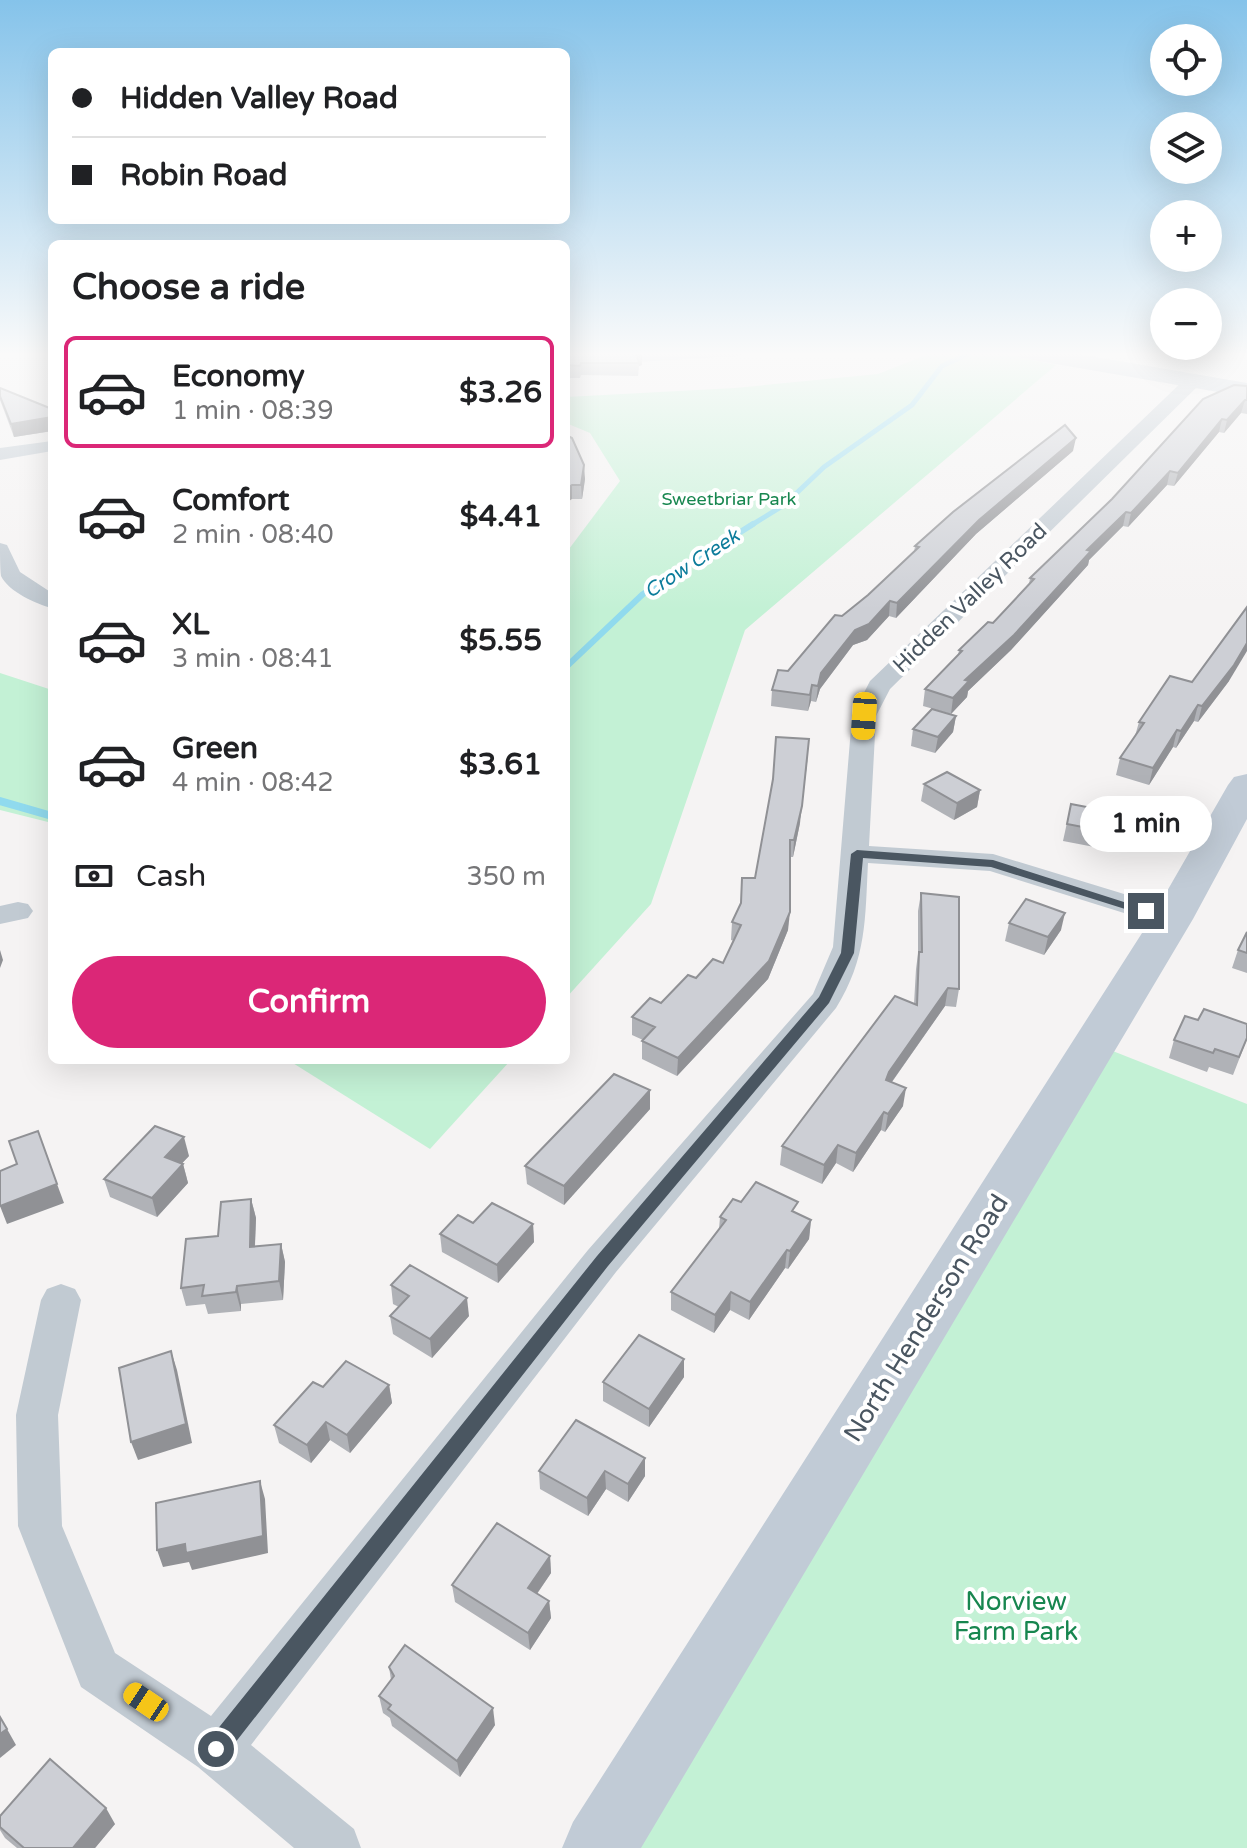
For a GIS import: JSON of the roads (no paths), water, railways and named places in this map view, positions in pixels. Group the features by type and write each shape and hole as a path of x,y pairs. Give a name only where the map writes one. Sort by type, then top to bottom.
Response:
{"street":[{"name":"Hidden Valley Road","path":"216,1749 602,1261 825,1000 847,953 857,854 864,716 879,686 1135,437"},
{"path":"0,454 48,447"},
{"path":"0,549 11,575 34,593 48,599"},
{"name":"North Henderson Road","path":"599,1848 1172,919 1247,785"},
{"path":"857,854 993,863 1172,919"},
{"path":"61,1300 37,1415 40,1526 98,1670 216,1749 335,1848"}],"waterway":[{"name":"Crow Creek","path":"750,526 784,505 824,467 866,437"},
{"name":"Crow Creek","path":"570,663 643,594 753,524"},
{"name":"Crow Creek","path":"0,801 48,815"}],"park label":[{"name":"Sweetbriar Park","path":"729,499"},
{"name":"Norview Farm Park","path":"1016,1616"}]}
